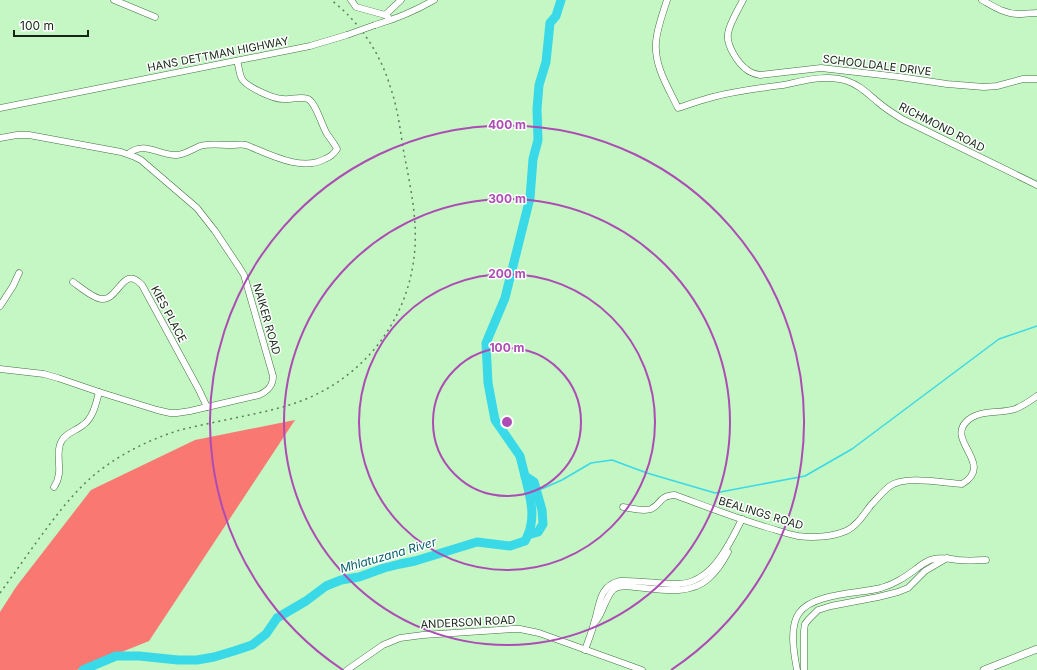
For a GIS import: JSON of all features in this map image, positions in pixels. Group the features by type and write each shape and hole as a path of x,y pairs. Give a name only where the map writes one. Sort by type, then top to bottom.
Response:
{"main road":[{"path":"984,670 1037,649"}],"street":[{"path":"114,0 155,17"},
{"path":"351,0 356,7 385,15 393,20"},
{"path":"385,15 401,0"},
{"name":"HANS DETTMAN HIGHWAY","path":"0,108 310,46 393,20 434,0"},
{"name":"RICHMOND ROAD","path":"667,0 656,40 657,60 659,69 678,108 706,99 729,94 805,81 828,78 838,79 856,85 891,113 902,119 1037,185"},
{"name":"SCHOOLDALE DRIVE","path":"743,0 729,30 728,40 730,47 746,70 756,74 760,75 821,68 947,84 984,87 1037,79"},
{"path":"982,0 1007,13 1037,13"},
{"path":"128,154 131,151 140,148 164,153 179,154 186,153 202,146 240,144 291,162 304,164 323,161 335,152 337,149 327,134 310,101 302,98 282,100 251,87 246,84 241,77 237,61"},
{"name":"NAIKER ROAD","path":"0,138 18,135 29,136 113,150 128,154 146,164 196,208 215,231 240,267 246,282 273,376 273,381 268,390 259,395 207,408 177,413 163,412 44,374 0,368"},
{"path":"0,306 13,286 19,273"},
{"name":"KIES PLACE","path":"73,282 93,296 104,300 108,298 127,279 130,278 138,281 142,285 199,390 207,408"},
{"path":"54,487 59,474 60,443 62,439 84,425 90,418 97,402 99,392"},
{"name":"BEALINGS ROAD","path":"623,507 639,510 651,509 666,496 675,495 743,520 799,536 825,536 846,531 854,526 882,493 895,483 909,480 962,484 970,478 974,469 974,463 960,433 964,423 974,416 1015,409 1037,396"},
{"path":"585,650 595,623 603,611 612,591 626,586 684,590 698,586 707,580 720,566 730,550 743,520"},
{"path":"797,670 794,644 794,624 799,613 808,604 815,600 828,597 889,586 936,558 986,560"},
{"path":"804,670 804,631 806,624 818,610 831,606 878,598 908,588 925,571 947,558"},
{"name":"ANDERSON ROAD","path":"346,670 356,668 384,645 400,638 494,629 520,629 539,633 642,670"}],"shaded area":[{"path":"295,420 149,641 77,670 0,670 0,612 16,587 91,490 195,440"}],"waterway":[{"name":"Mhlatuzana River","path":"83,670 116,656 197,660 234,651 252,645 266,634 277,618 306,601 326,586 341,580 359,577 384,568 415,561 477,542 510,546 525,541 528,535 538,532 543,524 542,510 534,482 525,476 520,456 495,420 488,383 486,343 505,298 530,198 533,159 538,140 537,109 539,85 546,62 550,23 556,16 561,0"},
{"path":"537,491 562,480 591,463 612,460 647,473 715,493 805,476 852,449 999,339 1037,326"},
{"name":"Mhlatuzana River","path":"525,476 532,513 532,520 528,535"}],"railway":[{"path":"0,593 41,536 68,502 91,478 108,464 148,442 180,430 280,408 306,399 329,388 349,374 367,357 383,338 395,318 405,295 412,272 415,247 415,222 412,197 398,117 386,74 374,50 367,38 351,18 331,0"}]}
